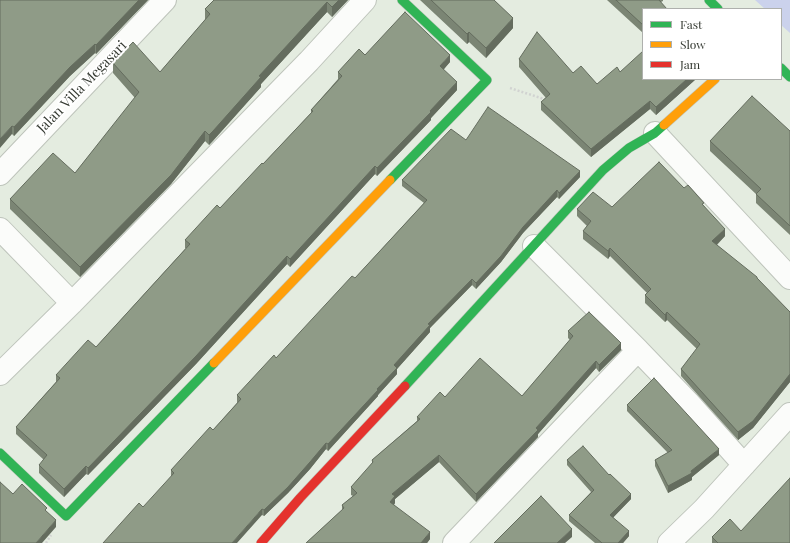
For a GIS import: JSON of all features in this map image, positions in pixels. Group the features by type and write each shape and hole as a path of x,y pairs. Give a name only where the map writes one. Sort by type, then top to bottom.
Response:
{"street":[{"name":"Jalan Villa Megasari","path":"0,174 165,0"},
{"path":"0,374 72,303 309,61 364,0"},
{"path":"0,453 66,516 486,80 402,0"},
{"path":"709,0 717,8"},
{"path":"782,69 790,77"},
{"path":"261,543 300,498 366,429 603,170 629,148 656,133 714,80"},
{"path":"656,133 790,278"},
{"path":"0,229 72,303"},
{"path":"534,246 688,402 744,465"},
{"path":"454,543 638,350"},
{"path":"669,543 704,509 790,414"}],"path":[{"path":"486,80 549,101"}],"shaded area":[{"path":"755,0 790,0 790,33 782,26 782,8 764,8"}],"building":[{"path":"0,0 139,0 96,45 95,44 70,67 14,127 12,126 0,139"},
{"path":"214,0 339,0 332,7 327,2 259,76 261,77 213,131 209,135 205,131 171,175 80,267 10,199 53,153 75,173 139,92 113,63 133,42 160,72 210,14 205,9"},
{"path":"431,0 494,0 513,18 486,48 469,32 467,34"},
{"path":"616,0 659,0 666,8 642,8 642,24"},
{"path":"405,12 450,55 440,66 457,82 430,111 431,112 377,168 375,166 290,259 287,256 196,356 88,468 86,466 64,489 39,465 47,455 16,427 60,378 56,375 88,340 96,347 190,244 185,240 217,205 220,208 313,111 311,110 342,76 338,72 359,49 365,55"},
{"path":"537,32 573,73 581,66 597,84 617,67 620,72 642,52 642,80 686,80 656,107 650,101 591,149 541,102 550,94 519,59"},
{"path":"752,96 790,131 790,226 756,194 761,189 710,141"},
{"path":"488,107 580,171 559,193 557,190 523,227 501,256 476,283 472,279 428,324 430,325 394,365 397,368 377,389 378,390 328,444 326,443 288,487 264,510 262,509 232,543 103,543 139,503 143,507 174,473 171,470 210,427 213,430 241,399 237,395 274,355 276,358 352,276 355,278 427,200 402,180 451,129 466,140"},
{"path":"659,162 684,188 688,185 704,203 702,204 725,229 712,241 757,277 790,312 790,374 753,421 738,432 681,369 700,344 667,312 665,315 645,295 651,289 610,248 608,251 583,231 591,221 577,209 593,192 612,207"},
{"path":"589,312 621,343 599,365 596,361 536,428 538,430 476,494 439,455 392,494 395,496 390,502 430,532 421,543 306,543 344,508 342,505 357,493 351,487 373,462 372,460 420,419 417,417 440,392 445,397 480,358 522,396 573,336 568,331"},
{"path":"654,378 719,449 691,471 692,473 668,486 655,460 672,450 627,405"},
{"path":"583,446 609,475 610,474 631,494 610,515 629,531 618,543 602,543 569,515 594,490 567,460"},
{"path":"790,478 790,543 718,543 712,537 730,519 741,531"},
{"path":"0,482 13,494 22,484 47,508 45,510 56,520 36,543 0,543"},
{"path":"541,496 572,529 557,543 494,543"}],"traffic: fast":[{"path":"390,180 487,80 402,0"},
{"path":"709,0 717,8"},
{"path":"782,69 790,77"},
{"path":"405,386 603,170 629,148 655,133 664,125"},
{"path":"0,453 66,516 214,363"}],"traffic: slow":[{"path":"664,125 714,80"},
{"path":"214,363 390,180"}],"traffic: jam":[{"path":"261,543 300,498 405,386"}]}
